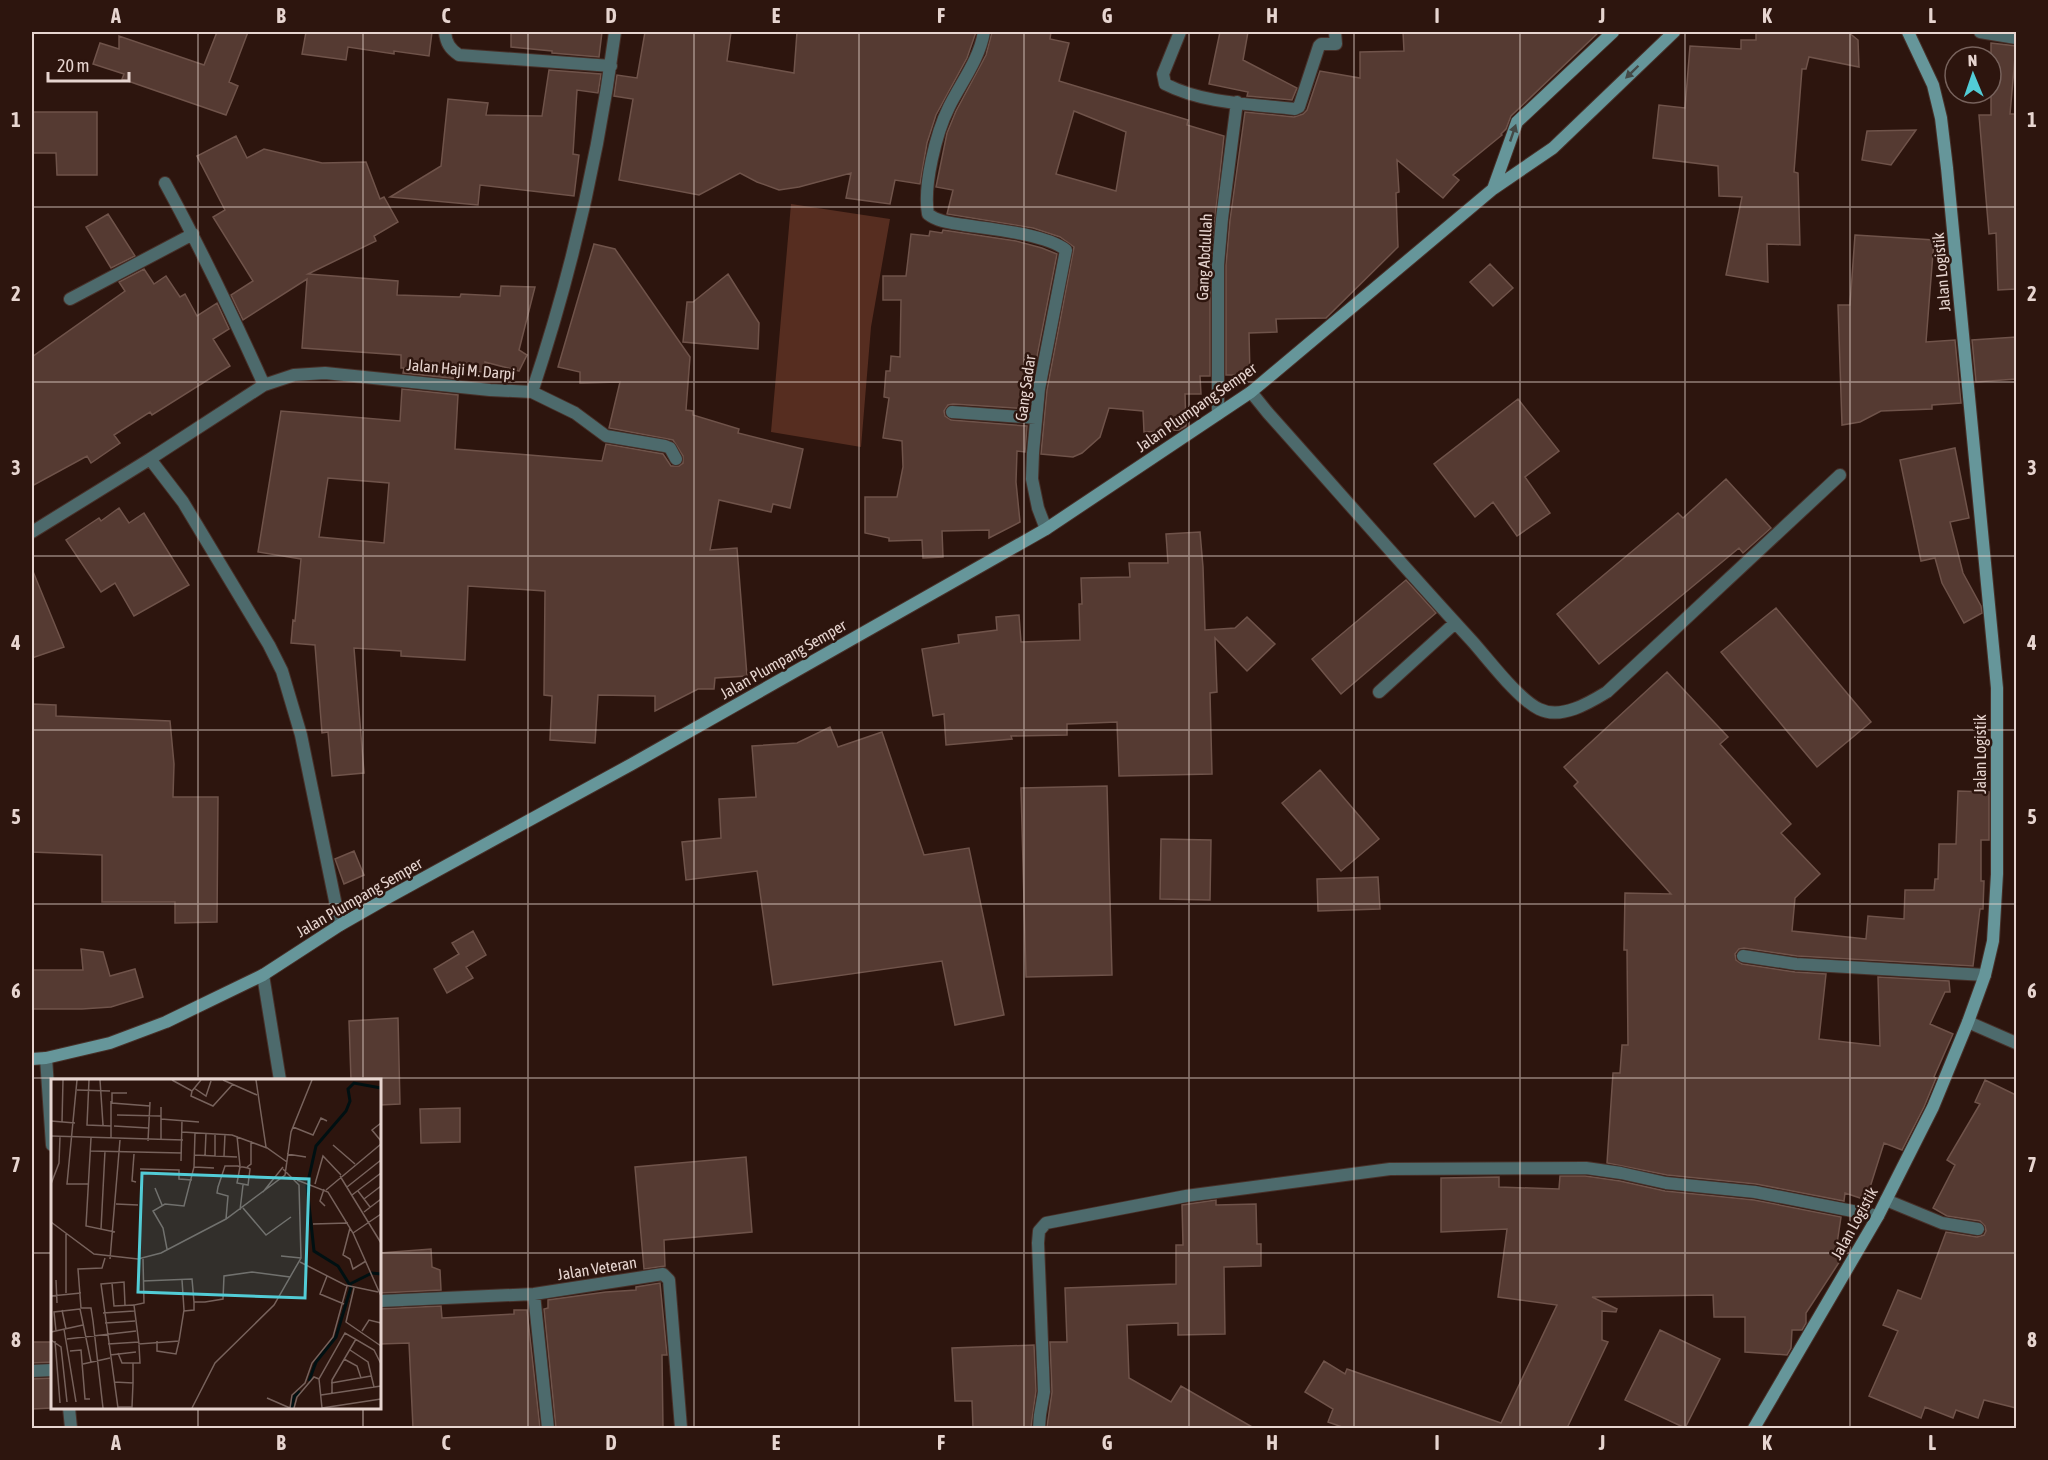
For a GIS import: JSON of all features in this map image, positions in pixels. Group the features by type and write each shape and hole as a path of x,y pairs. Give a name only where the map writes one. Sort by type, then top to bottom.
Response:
{"main road":[{"path":"1494,189 1517,122 1613,32"},
{"name":"Jalan Plumpang Semper","path":"32,1059 46,1058 110,1043 166,1022 263,975 340,925 632,764 1046,529 1251,392 1494,189 1553,148 1674,32"},
{"name":"Jalan Logistik","path":"1754,1428 1878,1216 1933,1107 1985,975 1993,940 1996,874 1997,688 1941,118 1933,85 1908,32"}],"street":[{"path":"445,32 446,41 451,50 459,55 610,66"},
{"name":"Jalan Haji M. Darpi","path":"32,532 264,385 294,375 325,373 490,390 532,392 579,226 603,118 615,32"},
{"name":"Gang Sadar","path":"984,32 971,69 948,108 934,147 926,204 928,214 942,221 1009,232 1058,244 1066,250 1039,389 1036,418 1032,479 1038,508 1046,529"},
{"path":"1180,32 1163,74 1165,84 1212,100 1298,109 1319,46 1336,44 1335,32"},
{"path":"1980,32 2014,38"},
{"name":"Gang Abdullah","path":"1218,414 1218,265 1237,102"},
{"path":"165,183 193,234 264,385"},
{"path":"70,299 193,234"},
{"path":"532,392 575,413 606,436 668,446 676,459"},
{"path":"1251,392 1522,697 1540,710 1559,712 1578,709 1607,692 1840,475"},
{"path":"952,412 1036,418"},
{"path":"150,459 183,502 263,635 282,671 301,735 340,925"},
{"path":"1379,692 1455,623"},
{"path":"1743,956 1796,964 1985,975"},
{"path":"263,975 280,1079"},
{"path":"1968,1022 2016,1043"},
{"path":"46,1058 51,1130"},
{"path":"1039,1428 1044,1392 1038,1243 1039,1231 1046,1223 1186,1196 1390,1168 1586,1168 1666,1183 1755,1192 1878,1216"},
{"path":"1886,1200 1942,1223 1978,1229"},
{"name":"Jalan Veteran","path":"381,1301 534,1294 663,1274 667,1276 681,1428"},
{"path":"534,1294 548,1428"},
{"path":"32,1371 51,1370"},
{"path":"69,1409 71,1428"}],"shaded area":[{"path":"791,204 890,219 871,327 861,447 771,432"}],"building":[{"path":"217,32 248,32 229,82 238,86 226,115 122,79 124,74 93,64 100,43 119,49 119,36 204,65"},
{"path":"306,32 432,32 429,56 394,51 394,54 348,47 346,60 302,54"},
{"path":"511,32 602,32 599,57 511,47"},
{"path":"645,32 731,32 727,61 794,73 797,32 976,32 967,58 936,115 927,143 920,184 895,180 890,204 846,198 851,173 779,190 740,173 699,195 619,180 633,99 614,96 617,75 637,78"},
{"path":"992,32 1051,32 1050,39 1069,43 1059,81 1188,120 1187,125 1224,136 1210,264 1210,376 1200,376 1201,394 1185,394 1186,426 1179,430 1144,432 1143,411 1109,408 1100,437 1082,453 1073,457 1041,454 1047,390 1074,247 1060,237 1033,228 947,214 953,190 936,187 947,133 986,55","holes":["1074,111 1126,132 1116,191 1056,174"]},
{"path":"1220,32 1248,32 1243,60 1297,88 1292,100 1247,96 1248,92 1209,84"},
{"path":"1403,32 1599,32 1511,116 1502,135 1453,175 1459,180 1443,198 1397,160 1398,247 1326,318 1276,319 1277,332 1249,333 1250,375 1226,375 1226,265 1245,112 1294,117 1303,114 1307,110 1320,71 1360,78 1360,52 1404,51"},
{"path":"1756,32 1848,32 1858,40 1859,67 1809,57 1806,69 1802,69 1794,172 1798,173 1800,245 1767,244 1768,282 1726,275 1742,197 1719,196 1718,166 1653,158 1659,105 1685,108 1690,46 1741,49 1741,40 1756,40"},
{"path":"1991,43 2016,46 2010,114 2016,114 2016,289 1998,290 1996,233 1989,234 1979,115 1991,115 1991,105 2003,105 2003,45 1991,45"},
{"path":"549,70 601,74 598,93 577,90 573,154 579,155 574,196 480,185 478,205 390,197 441,166 448,99 488,103 486,115 542,116"},
{"path":"32,112 97,112 97,175 57,175 56,153 32,153"},
{"path":"1916,130 1891,165 1862,160 1867,131"},
{"path":"236,136 247,158 264,149 322,163 366,162 380,199 384,197 398,222 374,236 376,241 308,274 398,281 397,295 500,296 501,286 535,287 519,350 527,355 519,371 485,362 485,372 460,371 459,379 403,373 401,355 302,348 307,279 243,320 231,295 253,281 213,217 225,210 197,156"},
{"path":"108,214 135,256 111,268 86,227"},
{"path":"943,230 1016,241 1057,254 1031,387 1029,409 953,404 948,405 944,411 945,416 951,420 1027,426 1025,452 1017,451 1016,482 1020,522 989,538 989,530 942,531 943,557 923,558 922,540 889,541 889,538 865,533 865,497 897,497 903,467 902,441 883,438 889,398 884,397 886,371 890,371 891,356 900,357 901,300 883,300 883,276 906,276 911,234 929,236 930,231 942,233"},
{"path":"1855,235 1934,240 1926,342 1955,340 1961,403 1932,405 1932,409 1881,411 1860,422 1842,425 1838,305 1850,305"},
{"path":"594,244 615,249 690,357 686,410 693,411 693,415 739,429 738,433 803,449 790,508 773,504 771,512 719,500 710,550 737,548 747,676 715,678 714,689 698,689 655,711 655,696 598,695 595,743 550,740 552,696 544,695 545,591 468,586 465,660 401,656 401,651 354,648 364,773 332,776 328,732 322,733 315,645 291,643 301,559 258,552 281,411 400,421 402,389 458,395 455,449 602,461 606,444 663,454 671,466 679,466 683,463 683,456 673,440 609,428 620,382 580,383 580,372 558,367","holes":["328,478 389,483 384,543 319,537"]},
{"path":"1490,264 1513,288 1493,306 1470,282"},
{"path":"144,269 154,284 166,276 180,297 185,294 197,316 217,303 229,329 213,339 230,366 152,415 150,412 114,435 120,443 91,463 87,456 32,486 32,357 125,291 119,282"},
{"path":"728,274 759,323 758,349 683,342 687,302 693,302"},
{"path":"2016,337 2016,379 1976,382 1972,340"},
{"path":"1518,399 1559,451 1525,477 1550,513 1517,536 1493,502 1475,517 1434,464"},
{"path":"1955,448 1969,518 1950,522 1963,573 1981,606 1982,613 1964,623 1942,583 1935,558 1921,561 1900,460"},
{"path":"1726,479 1771,528 1743,553 1739,548 1599,664 1557,614 1678,513 1683,518"},
{"path":"119,508 129,523 144,513 189,585 134,616 115,583 101,592 66,540 99,518 101,521"},
{"path":"1200,532 1205,630 1235,628 1247,617 1275,644 1247,671 1215,638 1217,692 1210,693 1212,774 1119,776 1117,722 1067,724 1067,735 1011,736 1012,739 946,745 944,714 933,716 922,649 959,643 958,635 997,630 996,617 1019,615 1021,642 1080,640 1081,578 1130,577 1129,563 1168,563 1166,534"},
{"path":"32,569 64,647 32,658"},
{"path":"1406,580 1436,613 1341,694 1312,659"},
{"path":"1776,608 1871,722 1817,767 1721,652"},
{"path":"1667,672 1728,737 1720,744 1791,824 1781,833 1820,874 1795,898 1792,931 1866,939 1868,916 1904,919 1905,890 1934,890 1935,879 1938,879 1939,844 1956,844 1958,791 1989,792 1989,840 1981,840 1981,881 1984,881 1983,909 1980,909 1973,966 1797,956 1744,948 1739,949 1735,954 1736,960 1742,964 1826,974 1819,1039 1880,1046 1878,977 1949,981 1950,992 1945,992 1930,1024 1953,1034 1924,1107 1902,1150 1884,1143 1866,1200 1845,1193 1844,1201 1756,1184 1667,1175 1607,1163 1613,1073 1620,1073 1622,1045 1628,1045 1627,950 1624,950 1625,893 1671,894 1574,786 1578,782 1564,767"},
{"path":"32,704 56,705 56,716 170,721 174,764 173,797 218,797 217,922 175,923 175,902 102,902 102,855 32,852"},
{"path":"830,727 838,747 882,732 924,855 969,848 1004,1015 955,1025 942,961 773,985 757,871 686,880 682,842 721,838 719,799 756,797 752,746 797,743"},
{"path":"1320,770 1379,839 1341,871 1282,803"},
{"path":"1107,786 1112,975 1026,977 1021,788"},
{"path":"1161,839 1211,840 1210,900 1160,899"},
{"path":"354,851 364,875 344,884 335,859"},
{"path":"1378,877 1380,909 1318,911 1317,879"},
{"path":"473,931 486,955 466,967 473,978 447,993 434,969 459,954 452,943"},
{"path":"81,949 103,952 110,976 135,969 143,997 111,1007 32,1009 33,970 83,970"},
{"path":"398,1018 400,1104 381,1105 381,1079 351,1079 349,1021"},
{"path":"1985,1080 2016,1095 2016,1408 1984,1400 1978,1418 1956,1410 1953,1418 1925,1407 1921,1418 1869,1396 1898,1331 1883,1325 1898,1290 1921,1299 1946,1232 1977,1237 1984,1235 1986,1231 1980,1221 1947,1216 1933,1208 1955,1165 1947,1160 1980,1104 1975,1102"},
{"path":"460,1108 460,1142 421,1143 420,1109"},
{"path":"746,1157 752,1232 664,1240 665,1266 644,1269 635,1167"},
{"path":"1560,1176 1585,1176 1665,1191 1754,1200 1841,1217 1835,1257 1840,1261 1806,1313 1806,1323 1802,1330 1792,1330 1791,1348 1787,1355 1745,1352 1745,1317 1714,1317 1713,1295 1592,1297 1617,1309 1616,1312 1602,1311 1602,1340 1608,1342 1567,1428 1345,1428 1328,1422 1333,1409 1305,1392 1324,1361 1345,1374 1347,1369 1501,1423 1557,1305 1498,1297 1507,1229 1441,1232 1441,1178 1499,1177 1499,1187 1559,1189"},
{"path":"1216,1200 1216,1205 1256,1204 1257,1244 1261,1244 1261,1266 1224,1267 1225,1334 1178,1335 1178,1323 1127,1325 1129,1378 1171,1402 1181,1386 1254,1428 1047,1427 1052,1392 1050,1342 1067,1342 1065,1288 1176,1284 1176,1245 1183,1245 1182,1205"},
{"path":"431,1249 432,1267 440,1270 441,1290 381,1293 381,1253"},
{"path":"660,1283 667,1355 662,1355 663,1428 556,1428 544,1309 548,1308 548,1300 636,1290 636,1287"},
{"path":"441,1306 442,1318 514,1314 514,1310 527,1310 540,1428 413,1428 409,1343 381,1344 381,1309"},
{"path":"1660,1330 1720,1359 1685,1428 1625,1400"},
{"path":"32,1342 51,1342 51,1362 32,1363"},
{"path":"1034,1345 1036,1391 1031,1427 973,1428 972,1401 955,1401 952,1348"},
{"path":"51,1378 51,1408 32,1409 32,1379"}]}
